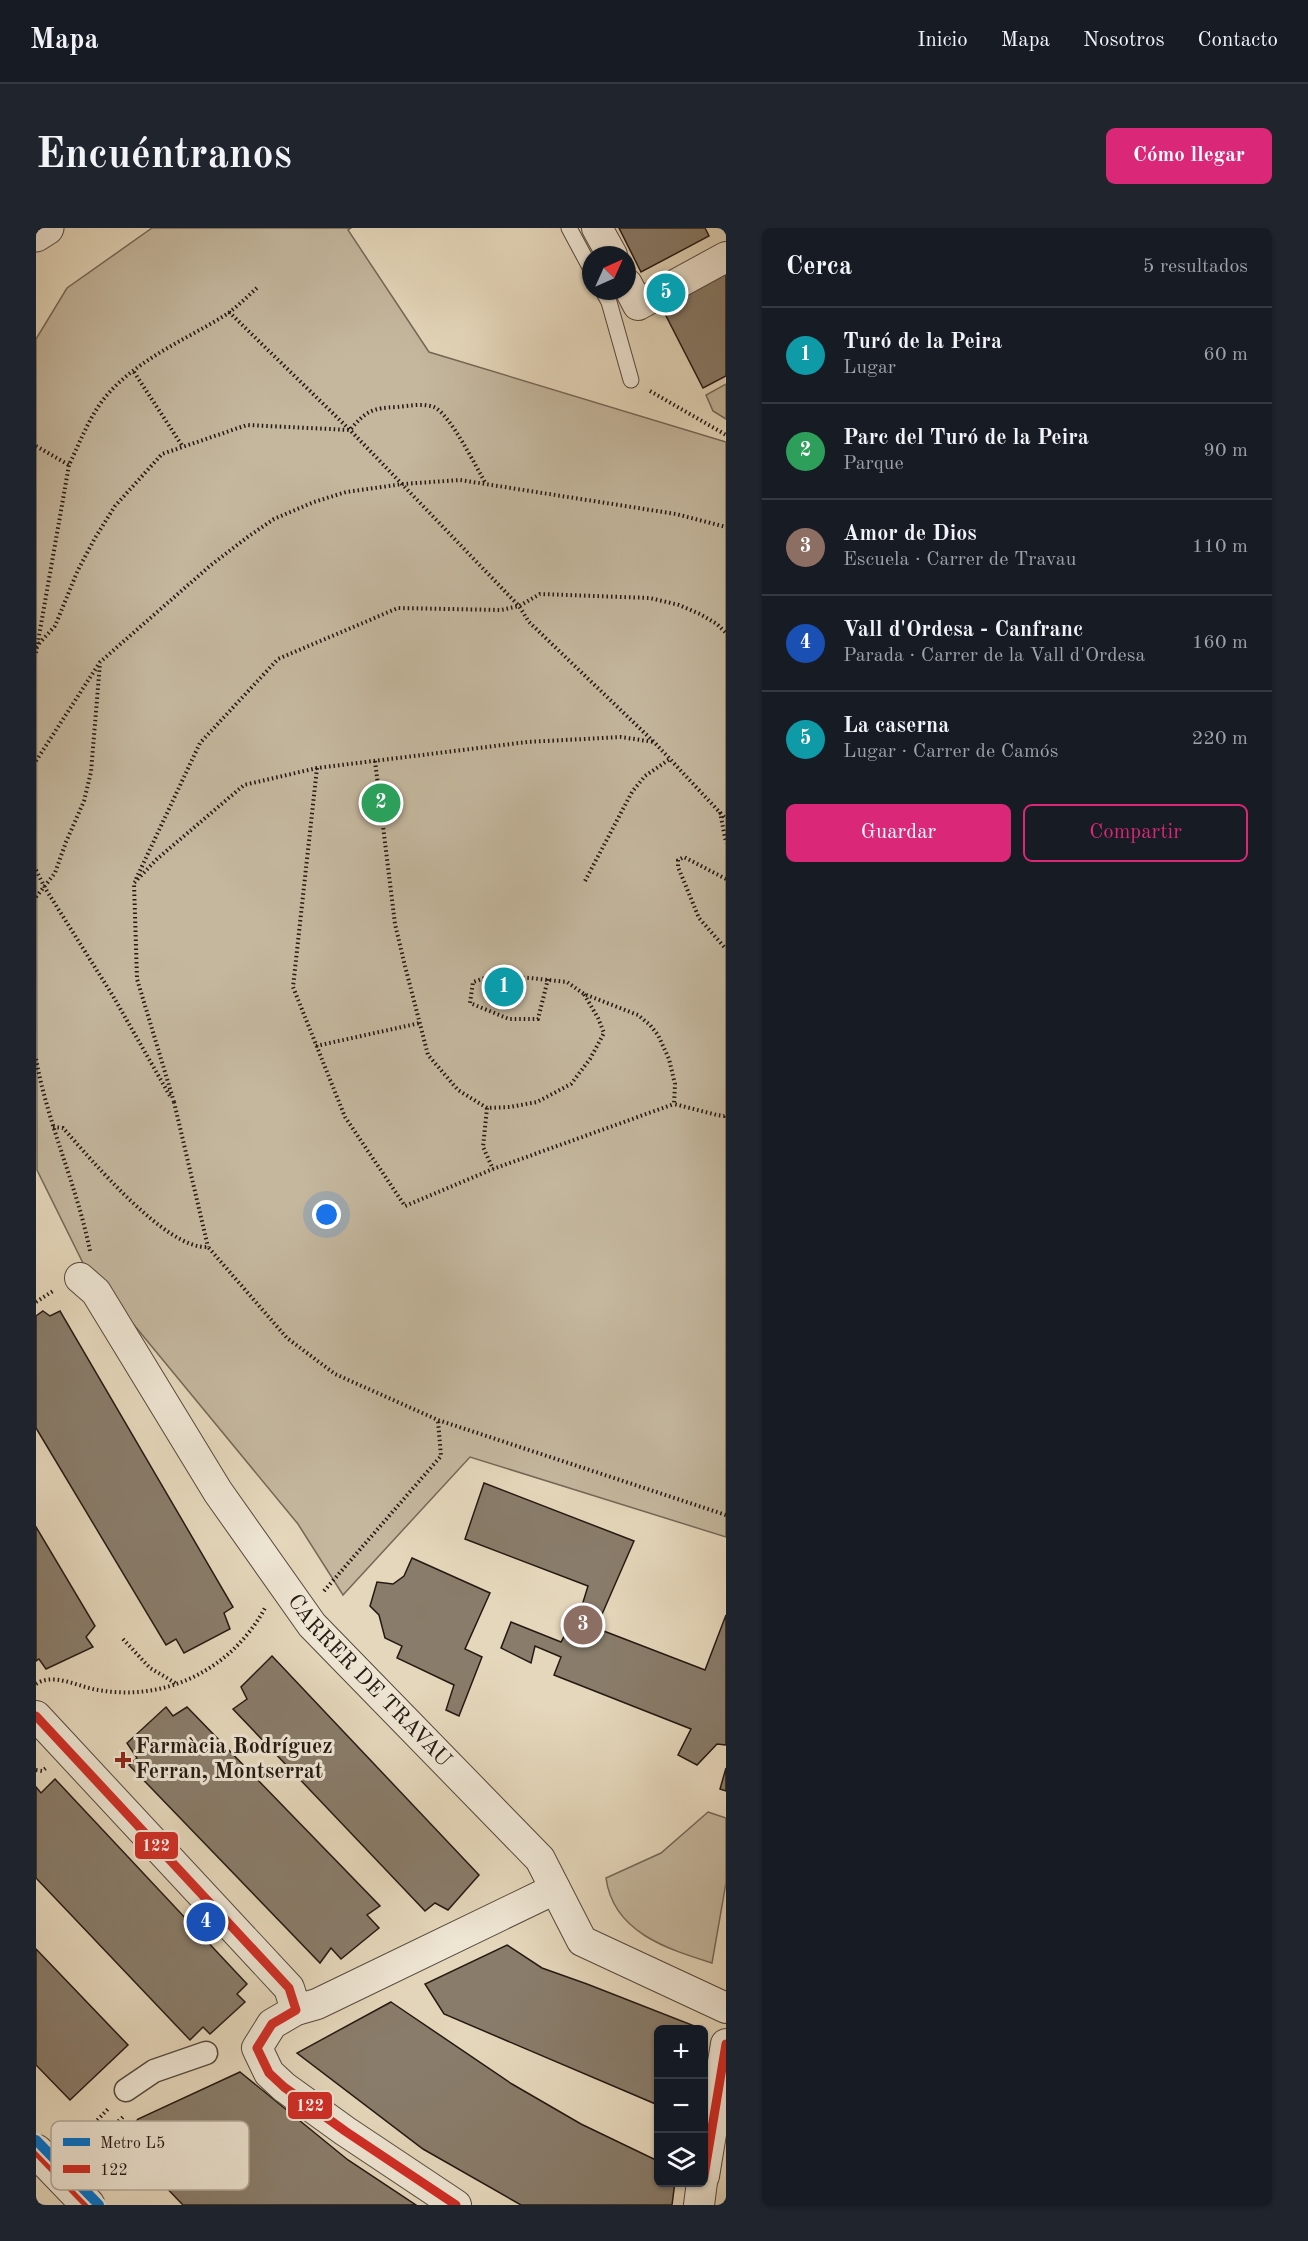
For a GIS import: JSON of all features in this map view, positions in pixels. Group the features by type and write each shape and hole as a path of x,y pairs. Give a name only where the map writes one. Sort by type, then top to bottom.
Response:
{"street":[{"path":"36,235 47,228"},
{"path":"597,228 607,246"},
{"path":"635,300 638,305 726,257"},
{"name":"CARRER DE TRAVAU","path":"75,1276 96,1292 218,1492 312,1625 540,1859 582,1941 726,2008"},
{"path":"36,1716 289,1988 296,2010"},
{"path":"456,2205 284,2087 269,2073 257,2048 272,2024 296,2010 317,2004 555,1889"},
{"path":"708,2152 726,2044"},
{"path":"130,2099 154,2071 206,2053"},
{"path":"36,2151 51,2167"},
{"path":"699,2205 701,2187"},
{"path":"74,2190 88,2205"}],"lane":[{"path":"569,228 582,252"},
{"path":"608,300 631,380"}],"path":[{"path":"36,653 69,465 86,427 101,403 119,383 149,360 229,312 258,287"},
{"path":"229,312 403,484 519,606 530,622 654,742 726,819"},
{"path":"134,372 183,447"},
{"path":"631,380 726,435"},
{"path":"350,430 363,415 377,408 422,405 435,408 451,424 486,484"},
{"path":"36,647 55,626 78,570 115,506 162,454 247,425 350,430"},
{"path":"36,446 69,465"},
{"path":"36,761 100,662 211,565 274,519 314,502 346,492 403,484 460,480 676,514 726,527"},
{"path":"726,633 717,624 700,614 679,605 650,598 540,594 519,606 501,610 399,608 278,659 200,743 134,883 137,979 174,1102 208,1247 287,1338 335,1374 438,1420 726,1515"},
{"path":"36,897 55,873 84,801 92,772 100,662"},
{"path":"134,883 244,785 317,768 527,742 621,737 654,742"},
{"path":"585,880 632,792 645,776 670,759"},
{"path":"375,761 395,924 428,1054 458,1090 487,1108 510,1107 537,1102 572,1084 590,1059 604,1033 584,994"},
{"path":"317,768 293,987 345,1117 405,1206 493,1169 674,1104 717,1115 726,1114"},
{"path":"720,812 720,824 726,843"},
{"path":"726,879 684,856 678,860 678,867 699,918 726,949"},
{"path":"36,870 174,1102"},
{"path":"548,979 538,1019 510,1019 470,1003 472,982 490,976 548,979 567,982 584,994 638,1015 658,1035 669,1059 675,1084 674,1104"},
{"path":"316,1046 420,1023"},
{"path":"36,1059 52,1126 85,1226 75,1276 36,1302"},
{"path":"487,1108 483,1146 493,1169"},
{"path":"52,1126 63,1128 144,1212 180,1240 197,1248 208,1247"},
{"path":"321,1594 441,1456 438,1420"},
{"path":"36,1684 44,1679 63,1680 96,1690 129,1693 159,1690 177,1684 219,1661 244,1638 261,1617"},
{"path":"123,1639 150,1668 177,1684"},
{"path":"113,2121 130,2099"}],"shaded area":[{"path":"152,228 351,228 348,230 429,352 726,442 726,1537 470,1457 343,1595 298,1524 83,1263 37,1170 36,339 67,288"},
{"path":"726,384 726,419 713,411 706,395"},
{"path":"708,1812 726,1818 726,1883 712,1963 661,1944 645,1936 631,1925 619,1912 611,1897 606,1878 661,1853"}],"building":[{"path":"619,228 705,228 709,236 641,272 636,262 636,246 628,246"},
{"path":"726,272 726,376 703,388 661,306"},
{"path":"43,1311 50,1316 60,1311 233,1607 224,1613 230,1629 184,1653 176,1639 166,1645 36,1428 36,1316"},
{"path":"484,1483 634,1541 596,1628 705,1670 726,1615 726,1745 717,1744 697,1765 678,1755 691,1729 554,1675 561,1657 535,1646 531,1663 501,1648 511,1622 561,1642 573,1620 577,1622 588,1586 465,1539"},
{"path":"36,1527 95,1626 86,1637 93,1647 46,1669 39,1659 36,1661"},
{"path":"412,1558 490,1593 465,1649 482,1657 459,1716 446,1710 454,1685 397,1658 402,1646 385,1638 379,1615 370,1606 377,1582 393,1584 404,1576"},
{"path":"272,1656 479,1875 448,1910 435,1903 425,1911 233,1709 247,1699 241,1687"},
{"path":"166,1707 173,1716 187,1707 380,1906 367,1915 379,1928 341,1959 331,1948 320,1963 129,1765 137,1758 127,1743"},
{"path":"726,1768 726,1791 720,1789"},
{"path":"55,1779 247,1984 237,1994 245,2002 210,2034 203,2027 190,2040 36,1878 36,1787 41,1793"},
{"path":"507,1945 542,1968 692,2025 654,2025 654,2103 444,2014 425,1984"},
{"path":"36,1949 128,2045 70,2100 36,2065"},
{"path":"391,2002 512,2084 581,2124 654,2159 654,2187 674,2187 672,2205 521,2205 423,2149 297,2053"},
{"path":"240,2072 348,2160 416,2205 183,2205 169,2190 249,2190 249,2121 136,2121"}],"metro line":[{"name":"L5","path":"36,2140 51,2155"},
{"name":"L5","path":"84,2190 99,2205"}],"transit line":[{"name":"122","path":"36,1716 289,1988 296,2010 272,2024 257,2048 269,2073 284,2087 345,2131 456,2205"},
{"name":"122","path":"708,2152 726,2044"},
{"name":"122","path":"36,2151 51,2167"},
{"name":"122","path":"74,2190 88,2205"}],"place":[{"name":"La caserna","path":"666,293"},
{"name":"Parc del Turó de la Peira","path":"381,803"},
{"name":"Turó de la Peira","path":"504,987"},
{"name":"Amor de Dios","path":"583,1625"},
{"name":"Farmàcia Rodríguez Ferran, Montserrat","path":"123,1760"},
{"name":"Vall d'Ordesa - Canfranc","path":"206,1922"}]}
